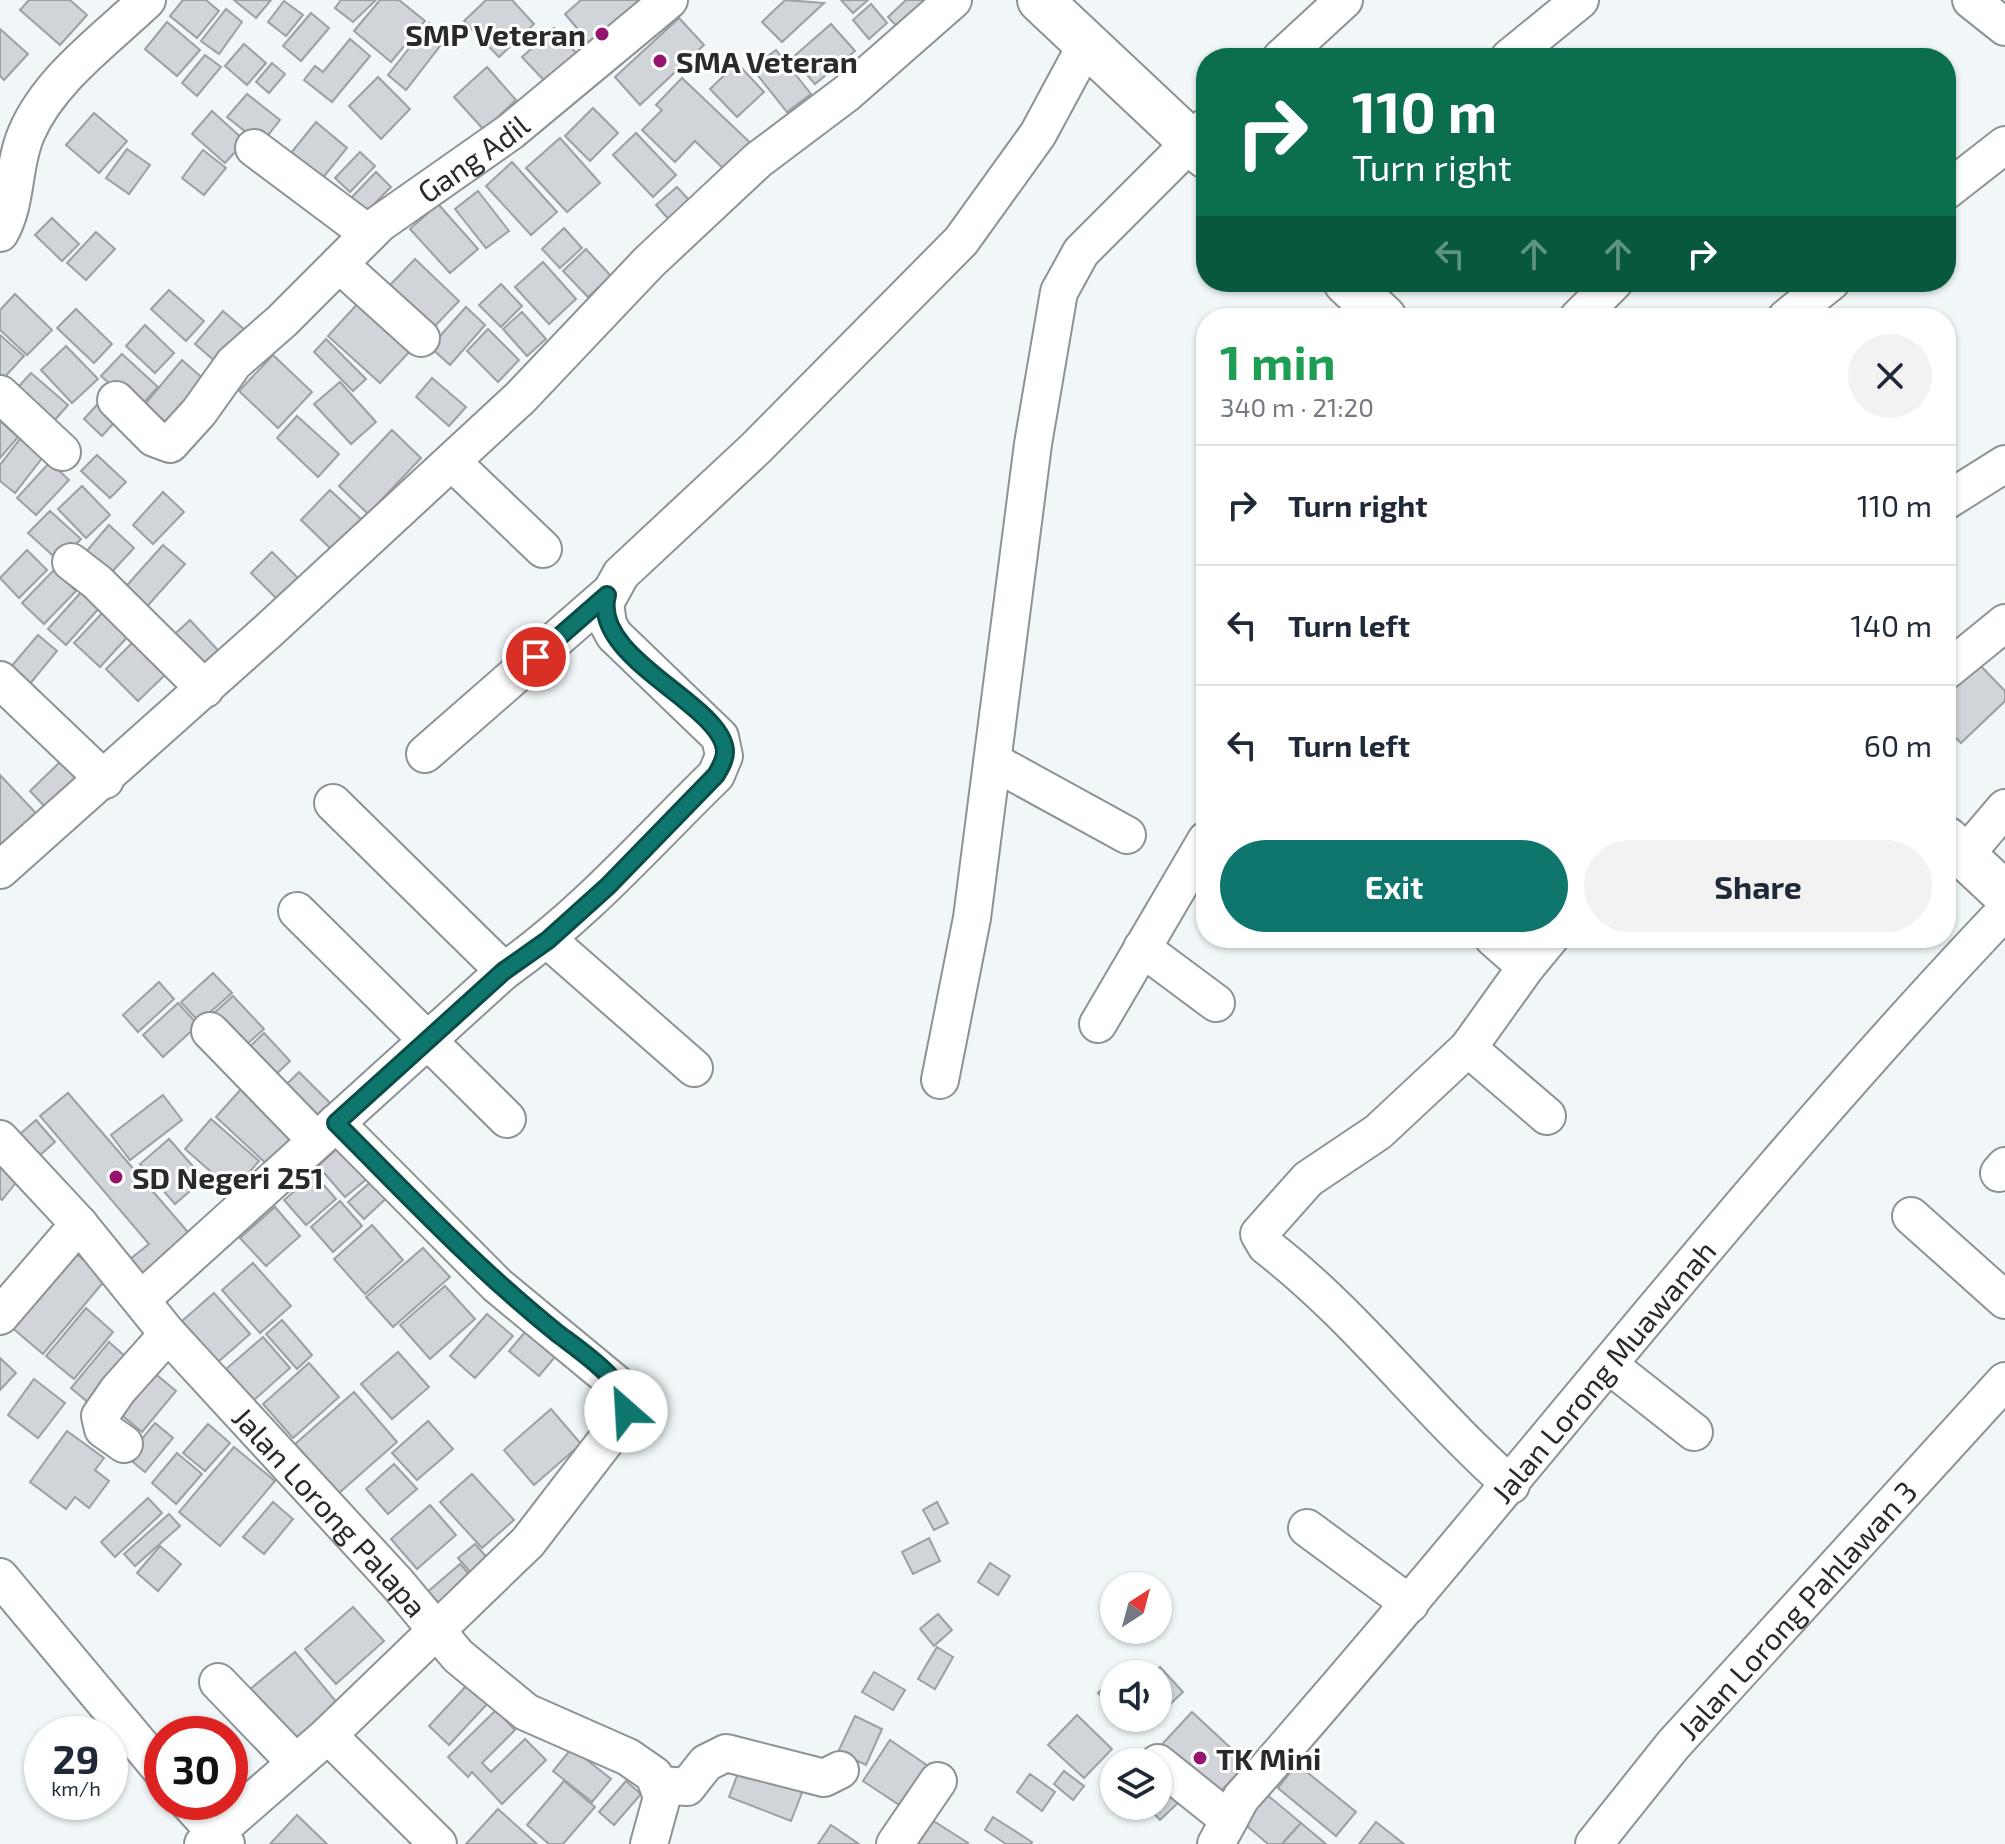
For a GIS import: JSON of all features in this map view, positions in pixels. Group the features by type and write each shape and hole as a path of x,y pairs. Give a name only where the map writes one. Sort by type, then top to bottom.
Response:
{"main road":[{"path":"1049,3 1086,45 1196,138"},
{"path":"1357,292 1373,308"},
{"path":"1956,847 2005,894"}],"street":[{"path":"0,233 13,207 27,133 42,105 147,0"},
{"name":"Gang Adil","path":"116,400 154,438 170,444 199,412 227,370 282,321 369,234 510,132 669,0"},
{"path":"0,870 105,780 452,462 520,398 649,262 758,160 847,93 953,0"},
{"path":"1292,48 1344,0"},
{"path":"1521,48 1580,0"},
{"path":"1971,0 2005,27"},
{"path":"425,754 607,595 630,564 755,449 961,241 1038,134 1086,45"},
{"path":"1956,183 2005,145"},
{"path":"940,1080 972,918 1033,444 1059,292 1081,252 1196,147"},
{"path":"254,148 369,234"},
{"path":"339,264 421,338"},
{"path":"1588,308 1604,292"},
{"path":"1798,308 1818,292"},
{"path":"0,394 62,452"},
{"path":"452,462 543,549"},
{"path":"1956,495 2005,464"},
{"path":"71,562 97,582 205,689"},
{"path":"143,1298 504,971 548,940 608,886 716,775 724,756 723,743 713,728 614,635 605,613 607,595"},
{"path":"1956,663 2005,623"},
{"path":"0,680 105,780"},
{"path":"994,762 1127,835"},
{"path":"333,803 504,971"},
{"path":"1956,847 2005,808"},
{"path":"1098,1024 1196,857"},
{"path":"297,911 507,1119"},
{"name":"Jalan Lorong Muawanah","path":"1222,1832 1241,1798 1511,1485 1737,1208 2005,911"},
{"path":"548,940 694,1068"},
{"path":"1142,948 1216,1003"},
{"path":"1504,948 1526,967"},
{"path":"1511,1485 1458,1438 1399,1373 1259,1236 1266,1222 1308,1179 1378,1132 1468,1048 1542,948"},
{"path":"200,1820 214,1840 438,1631 528,1542 624,1417 628,1401 601,1368 497,1285 210,1031"},
{"path":"1468,1048 1547,1116"},
{"name":"Jalan Lorong Palapa","path":"0,1139 143,1298 168,1334 458,1656 511,1702 541,1720 639,1763 660,1785"},
{"path":"1911,1216 2005,1300"},
{"path":"0,1316 79,1224"},
{"path":"124,1444 103,1429 100,1416 168,1334"},
{"path":"1609,1365 1694,1432"},
{"name":"Jalan Lorong Pahlawan 3","path":"1594,1844 1673,1745 2005,1381"},
{"path":"1307,1528 1410,1604"},
{"path":"0,1577 144,1749"},
{"path":"218,1682 295,1762"},
{"path":"328,1735 438,1844"},
{"path":"649,1844 662,1797 660,1785 687,1787 706,1763 726,1753 824,1778 840,1770"},
{"path":"1172,1776 1222,1832"},
{"path":"895,1844 938,1781"}],"building":[{"path":"29,0 70,0 87,15 60,45 20,10"},
{"path":"183,0 206,0 219,11 197,38 170,16"},
{"path":"234,0 271,0 256,18"},
{"path":"341,0 376,0 353,22 335,8"},
{"path":"380,0 399,0 425,21 391,62 354,31"},
{"path":"486,0 512,0 534,24 499,57 464,21"},
{"name":"SMP Veteran","path":"581,0 660,0 599,54 565,14"},
{"path":"785,0 824,3 782,42 762,22"},
{"path":"841,0 868,0 853,13"},
{"path":"906,0 945,0 907,37 888,17"},
{"path":"284,1 303,15 286,36 268,22"},
{"path":"871,4 887,23 869,39 853,20"},
{"path":"226,9 242,22 219,54 201,41"},
{"path":"311,13 329,28 301,61 283,46"},
{"name":"SMA Veteran","path":"679,18 704,45 640,105 615,77"},
{"path":"167,22 200,50 177,76 145,49"},
{"path":"429,23 447,37 406,90 388,75"},
{"path":"831,24 855,51 815,84 792,58"},
{"path":"554,28 585,63 554,91 522,57"},
{"path":"0,29 28,54 4,80 0,76"},
{"path":"350,39 370,56 332,102 304,80 315,66 323,72"},
{"path":"244,44 266,63 247,85 225,66"},
{"path":"776,50 811,94 787,112 752,68"},
{"path":"205,55 221,67 197,96 182,83"},
{"path":"272,63 285,74 269,93 256,82"},
{"path":"737,63 764,92 737,117 710,89"},
{"path":"487,67 516,100 484,130 454,97"},
{"path":"378,77 410,109 381,139 349,106"},
{"path":"682,78 759,151 733,178 695,141 675,162 642,130 662,110 656,105"},
{"path":"247,94 280,120 261,144 227,117"},
{"path":"593,108 618,133 590,161 565,136"},
{"path":"212,111 245,141 225,163 192,134"},
{"path":"94,113 127,141 99,173 66,145"},
{"path":"316,122 347,148 317,185 286,159"},
{"path":"636,133 676,175 653,197 613,155"},
{"path":"560,138 600,183 567,212 526,168"},
{"path":"127,149 150,165 129,194 106,178"},
{"path":"203,150 226,168 204,195 182,178"},
{"path":"360,152 375,166 350,192 335,178"},
{"path":"512,162 557,212 531,235 486,186"},
{"path":"376,172 391,187 366,212 351,198"},
{"path":"677,187 700,212 679,231 656,205"},
{"path":"478,191 509,231 486,248 455,209"},
{"path":"438,204 478,249 450,273 410,229"},
{"path":"52,218 79,244 62,261 35,235"},
{"path":"564,228 582,248 560,268 542,249"},
{"path":"96,232 115,249 86,280 67,263"},
{"path":"586,249 611,276 588,297 563,271"},
{"path":"415,259 459,301 433,328 390,285"},
{"path":"543,262 576,299 549,324 515,287"},
{"path":"501,284 522,306 501,327 479,305"},
{"path":"169,290 204,321 186,341 151,309"},
{"path":"15,294 52,330 27,355 0,330 0,310"},
{"path":"361,300 413,348 380,383 328,336"},
{"path":"466,307 485,325 450,365 430,347"},
{"path":"76,309 112,344 94,363 57,328"},
{"path":"223,311 252,336 224,369 195,344"},
{"path":"522,312 546,339 527,356 503,329"},
{"path":"145,325 174,353 155,373 126,346"},
{"path":"488,329 519,360 498,382 467,351"},
{"path":"0,335 24,356 0,382"},
{"path":"326,339 366,379 353,391 314,352"},
{"path":"66,346 98,379 72,403 41,370"},
{"path":"122,354 158,387 138,409 101,376"},
{"path":"273,355 312,392 278,428 239,391"},
{"path":"182,360 207,382 169,425 145,404"},
{"path":"31,373 68,405 46,430 9,397"},
{"path":"432,378 466,407 449,426 416,397"},
{"path":"340,382 376,422 351,444 314,404"},
{"path":"106,395 124,412 102,436 84,419"},
{"path":"297,416 339,454 318,477 277,438"},
{"path":"0,421 18,437 0,458"},
{"path":"392,430 421,458 368,514 339,486"},
{"path":"20,439 43,457 15,493 0,481 0,465"},
{"path":"97,455 126,482 110,498 81,471"},
{"path":"50,462 69,480 36,515 17,498"},
{"path":"82,486 110,515 86,538 58,509"},
{"path":"330,490 362,520 333,551 301,520"},
{"path":"163,492 184,512 153,544 133,525"},
{"path":"50,511 81,539 60,562 28,533"},
{"path":"109,525 134,548 108,576 84,554"},
{"path":"163,545 185,564 142,612 121,592"},
{"path":"27,550 47,570 19,598 0,578"},
{"path":"272,552 305,585 284,606 251,573"},
{"path":"54,570 76,591 44,624 22,603"},
{"path":"83,590 101,606 66,645 48,629"},
{"path":"106,609 131,633 100,667 74,643"},
{"path":"190,620 227,660 203,682 166,642"},
{"path":"38,635 57,651 29,685 10,668"},
{"path":"135,640 167,673 138,701 106,669"},
{"path":"1976,661 2005,691 2005,701 1961,743 1956,738 1956,680"},
{"path":"63,759 81,778 48,810 30,791"},
{"path":"0,775 47,825 12,858 0,845"},
{"path":"213,973 232,993 199,1022 181,1002"},
{"path":"159,982 174,999 138,1032 123,1015"},
{"path":"233,996 264,1029 236,1054 205,1021"},
{"path":"178,1003 198,1025 163,1057 143,1035"},
{"path":"264,1033 290,1061 265,1085 239,1057"},
{"path":"299,1072 332,1105 308,1128 275,1096"},
{"path":"242,1088 298,1140 272,1169 216,1117"},
{"name":"SD Negeri 251","path":"68,1093 193,1238 140,1283 124,1264 149,1244 40,1116"},
{"path":"163,1095 182,1120 130,1160 111,1135"},
{"path":"211,1119 259,1161 233,1191 185,1149"},
{"path":"36,1120 55,1142 31,1163 12,1141"},
{"path":"169,1139 204,1179 175,1204 140,1164"},
{"path":"340,1146 368,1178 345,1197 318,1166"},
{"path":"0,1158 22,1175 2,1200 0,1198"},
{"path":"314,1174 336,1199 306,1225 284,1200"},
{"path":"375,1178 390,1195 364,1219 348,1202"},
{"path":"340,1201 362,1226 333,1252 311,1227"},
{"path":"275,1207 300,1236 266,1266 240,1238"},
{"path":"372,1225 403,1260 365,1294 334,1259"},
{"path":"66,1245 106,1279 43,1354 3,1320"},
{"path":"423,1248 450,1277 393,1327 366,1297"},
{"path":"253,1263 291,1306 260,1333 222,1290"},
{"path":"445,1286 475,1319 430,1359 400,1325"},
{"path":"214,1293 250,1334 218,1362 182,1321"},
{"path":"86,1308 113,1332 74,1379 46,1356"},
{"path":"487,1314 513,1336 475,1378 450,1356"},
{"path":"282,1320 312,1355 297,1369 266,1334"},
{"path":"530,1326 560,1351 539,1376 509,1351"},
{"path":"263,1337 290,1368 254,1400 226,1369"},
{"path":"109,1342 134,1364 96,1409 71,1388"},
{"path":"398,1352 429,1387 392,1419 361,1384"},
{"path":"0,1358 16,1373 0,1390"},
{"path":"309,1363 339,1397 293,1438 263,1404"},
{"path":"146,1366 176,1391 142,1432 112,1407"},
{"path":"34,1379 65,1403 38,1438 8,1415"},
{"path":"354,1392 397,1442 339,1493 295,1444"},
{"path":"551,1409 581,1444 534,1485 504,1450"},
{"path":"428,1421 453,1449 417,1480 392,1453"},
{"path":"155,1423 173,1438 145,1472 127,1457"},
{"path":"208,1424 230,1443 205,1471 183,1453"},
{"path":"67,1431 104,1458 95,1470 109,1481 89,1508 75,1497 66,1509 30,1482"},
{"path":"234,1447 275,1481 220,1546 179,1512"},
{"path":"177,1453 202,1474 176,1504 152,1483"},
{"path":"394,1464 417,1489 388,1514 366,1489"},
{"path":"472,1474 514,1520 482,1548 440,1502"},
{"path":"148,1498 162,1513 115,1557 101,1542"},
{"path":"273,1502 293,1519 264,1554 243,1537"},
{"path":"937,1502 948,1523 934,1530 923,1510"},
{"path":"430,1505 456,1535 417,1569 391,1539"},
{"path":"169,1514 180,1526 135,1566 124,1554"},
{"path":"929,1538 940,1561 913,1574 902,1552"},
{"path":"475,1544 497,1569 481,1584 458,1558"},
{"path":"160,1546 181,1564 158,1591 137,1573"},
{"path":"990,1563 1010,1576 998,1595 978,1582"},
{"path":"460,1564 478,1584 443,1615 425,1594"},
{"path":"353,1607 384,1641 336,1684 305,1649"},
{"path":"938,1614 952,1630 934,1646 920,1629"},
{"path":"937,1647 953,1657 935,1689 918,1679"},
{"path":"295,1652 343,1710 291,1753 243,1695"},
{"path":"874,1672 905,1690 893,1710 862,1692"},
{"path":"1172,1680 1183,1692 1172,1702"},
{"path":"468,1684 488,1703 449,1745 429,1726"},
{"path":"496,1710 515,1730 482,1763 491,1772 525,1739 546,1760 502,1804 472,1772 468,1777 448,1757"},
{"name":"TK Mini","path":"1192,1712 1247,1763 1209,1804 1172,1770 1172,1748 1159,1748"},
{"path":"1077,1715 1111,1748 1100,1748 1100,1761 1084,1778 1048,1745"},
{"path":"855,1716 882,1729 866,1765 838,1752"},
{"path":"890,1740 937,1772 910,1812 863,1781"},
{"path":"572,1748 611,1779 592,1802 553,1771"},
{"path":"743,1760 805,1785 791,1821 729,1797"},
{"path":"1297,1764 1356,1812 1336,1836 1278,1788"},
{"path":"1064,1771 1084,1786 1073,1800 1054,1784"},
{"path":"1030,1774 1055,1792 1042,1811 1017,1792"},
{"path":"564,1781 595,1807 563,1844 549,1844 527,1825"},
{"path":"626,1781 641,1794 614,1825 599,1812"},
{"path":"1172,1793 1180,1801 1172,1809"},
{"path":"1266,1794 1301,1823 1282,1844 1268,1844 1242,1822"},
{"path":"498,1809 537,1844 466,1844"},
{"path":"297,1815 327,1844 270,1844"},
{"path":"993,1817 1031,1844 1006,1844 985,1830"},
{"path":"932,1820 968,1843 916,1844"},
{"path":"1376,1822 1404,1844 1359,1844"},
{"path":"1301,1823 1326,1844 1282,1844"},
{"path":"831,1825 859,1844 818,1844"}],"place":[{"name":"SMP Veteran","path":"602,34"},
{"name":"SMA Veteran","path":"660,61"},
{"name":"SD Negeri 251","path":"116,1177"},
{"name":"TK Mini","path":"1200,1758"}],"route":[{"path":"536,657 607,595 605,613 614,635 713,728 725,749 722,763 716,775 608,886 548,940 504,971 336,1123 497,1285 601,1368 624,1393 628,1401 626,1411"}]}
